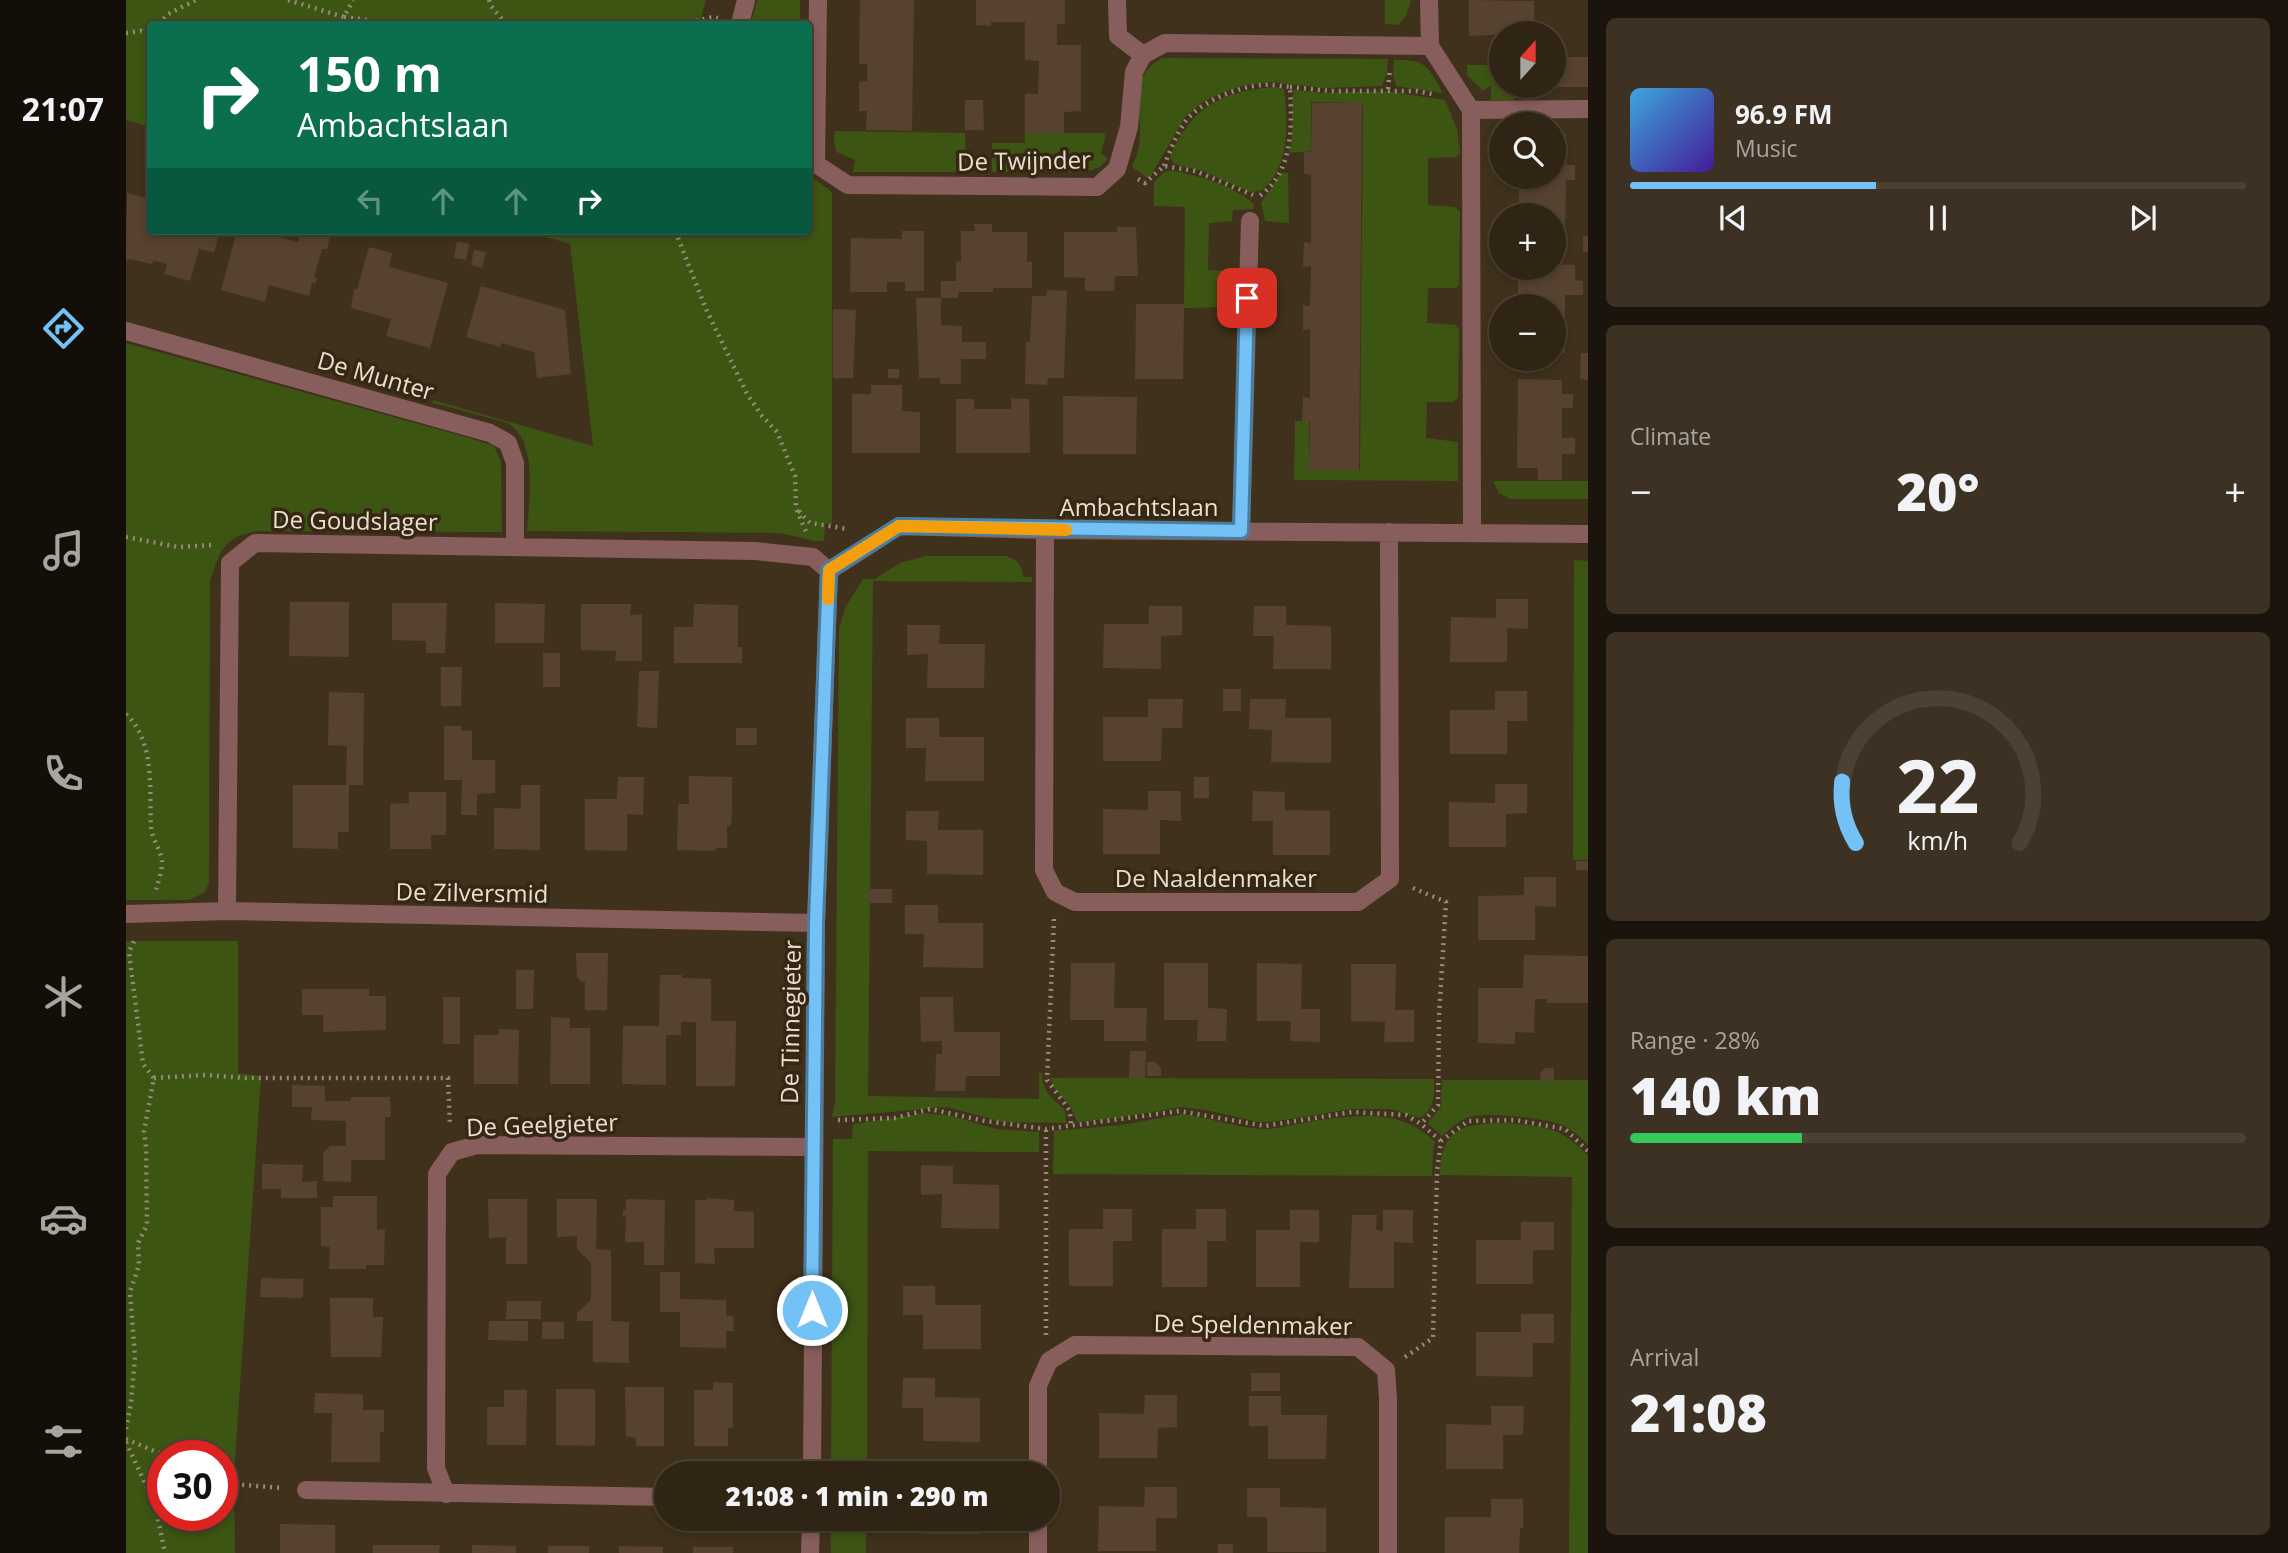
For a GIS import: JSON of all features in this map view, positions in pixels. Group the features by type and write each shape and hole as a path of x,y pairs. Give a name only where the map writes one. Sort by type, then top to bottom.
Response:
{"street":[{"path":"741,21 746,0"},
{"name":"De Twijnder","path":"818,0 813,44 816,164 848,185 1097,187 1117,169 1129,127 1134,72 1143,55"},
{"path":"1117,0 1118,36 1143,55 1165,43 1430,46"},
{"path":"1429,0 1430,46 1471,110 1472,533"},
{"path":"1471,110 1588,109"},
{"path":"1241,531 1250,221"},
{"name":"De Munter","path":"126,331 490,433 509,443 515,463 515,547"},
{"name":"Ambachtslaan","path":"829,570 899,526 1045,530 1588,534"},
{"path":"1045,530 1044,870 1055,892"},
{"path":"1389,532 1390,879"},
{"name":"De Goudslager","path":"227,911 230,563 255,543 755,551 813,557 829,570"},
{"name":"De Tinnegieter","path":"812,1461 816,923 829,570"},
{"name":"De Naaldenmaker","path":"1055,892 1075,902 1358,902 1390,879"},
{"name":"De Zilversmid","path":"126,914 227,911 816,923"},
{"name":"De Geelgieter","path":"446,1494 436,1468 437,1174 452,1152 477,1145 813,1147"},
{"name":"De Speldenmaker","path":"1049,1361 1075,1345 1358,1347 1386,1370"},
{"path":"1038,1461 1038,1386 1049,1361"},
{"path":"1386,1370 1388,1553"},
{"path":"306,1490 654,1497"},
{"path":"810,1553 811,1531"},
{"path":"1038,1531 1038,1553"}],"path":[{"path":"162,21 168,14 196,0"},
{"path":"288,0 344,17 375,21"},
{"path":"344,17 353,0"},
{"path":"489,0 504,21"},
{"path":"673,21 698,21 710,16 729,21"},
{"path":"126,33 147,33"},
{"path":"1117,169 1145,183 1164,166 1176,136 1200,108 1240,90 1264,85 1331,91 1416,91 1444,96 1471,110"},
{"path":"1164,166 1195,171 1257,197 1271,184 1284,162 1289,146 1292,128 1290,87"},
{"path":"678,235 706,309 747,394 777,432 795,477 796,508 806,533 809,556"},
{"path":"796,508 810,523 886,534"},
{"path":"126,537 178,547 255,543"},
{"path":"126,714 142,735 150,777 151,831 162,862 149,914 129,952 143,1064 154,1078 144,1131 147,1225 138,1243 139,1265 130,1292 135,1357 126,1429"},
{"path":"1390,879 1446,902 1439,1016 1438,1105 1421,1124"},
{"path":"1055,892 1047,1080 1070,1111 1071,1127"},
{"path":"154,1078 448,1078 452,1152"},
{"path":"813,1121 895,1118 930,1109 985,1121 1046,1129 1179,1111 1265,1126 1352,1112 1406,1115 1441,1141"},
{"path":"1386,1370 1433,1338 1437,1171 1441,1141 1468,1121 1515,1120 1564,1129 1588,1151"},
{"path":"1046,1129 1045,1320 1049,1361"},
{"path":"126,1441 147,1449"},
{"path":"126,1441 155,1505 164,1553"},
{"path":"238,1484 306,1490"}],"green space":[{"path":"126,0 706,0 700,21 147,21 147,126 126,120"},
{"path":"757,0 800,0 800,21 752,19"},
{"path":"1385,0 1411,0 1406,16 1398,25 1385,24"},
{"path":"1162,58 1388,59 1382,86 1325,88 1270,82 1245,85 1203,102 1185,117 1149,179 1132,167 1139,146 1140,85 1151,66"},
{"path":"1394,60 1413,61 1425,66 1443,93 1396,86 1393,75"},
{"path":"1467,65 1489,65 1489,86 1483,91 1467,75"},
{"path":"1276,87 1284,89 1286,129 1283,157 1271,181 1261,191 1250,192 1203,171 1174,164 1170,157 1178,140 1199,113 1224,97"},
{"path":"1294,90 1323,93 1386,91 1445,100 1457,129 1460,153 1456,157 1428,158 1428,205 1455,207 1460,212 1459,284 1456,288 1428,288 1427,323 1455,325 1459,329 1458,398 1453,402 1427,402 1426,438 1458,442 1458,481 1294,480 1295,421 1309,421 1309,470 1360,470 1363,103 1311,102 1311,151 1289,153"},
{"path":"1491,98 1514,98 1514,100"},
{"path":"835,131 965,133 966,172 853,172 855,160 837,152 834,144"},
{"path":"1025,133 1106,133 1101,153 1108,159 1100,167 1085,172 992,172 992,143 1025,143"},
{"path":"1170,170 1224,186 1253,203 1254,209 1233,210 1232,221 1209,223 1208,270 1229,271 1232,274 1231,307 1184,308 1185,207 1154,206 1154,182"},
{"path":"1281,173 1288,173 1289,223 1265,221 1261,203"},
{"path":"812,175 832,192 832,524 825,524 824,541 780,533 527,531 530,472 524,443 517,431 502,421 433,403 433,400 593,446 570,244 539,235 812,235"},
{"path":"126,343 473,439 494,446 501,462 502,532 258,531 237,537 225,547 210,581 209,882 205,892 189,900 126,900"},
{"path":"1493,481 1588,481 1588,499 1510,499 1499,493"},
{"path":"926,556 1006,556 1017,561 1023,577 1032,577 1032,582 873,581 868,1096 1039,1099 1039,1073 1042,1073 1046,1090 1065,1110 1066,1123 1003,1122 947,1107 832,1117 835,1103 839,628 845,608 863,579 875,579 900,563"},
{"path":"1574,560 1588,561 1588,860 1573,860"},
{"path":"126,941 238,941 238,1073 261,1076 236,1440 147,1440 147,1531 235,1531 235,1553 126,1553"},
{"path":"1050,1078 1434,1079 1434,1090 1433,1101 1421,1118 1391,1109 1351,1109 1258,1122 1181,1107 1077,1122 1071,1107 1054,1088"},
{"path":"1442,1080 1588,1080 1588,1145 1562,1125 1513,1116 1472,1116 1458,1122 1442,1136 1428,1123 1441,1107"},
{"path":"925,1113 952,1116 996,1129 1039,1132 1039,1152 868,1151 867,1461 831,1461 833,1139 852,1139 853,1124"},
{"path":"1183,1114 1267,1129 1351,1117 1395,1119 1422,1131 1435,1142 1432,1176 1053,1174 1054,1131 1121,1125"},
{"path":"1508,1123 1559,1133 1588,1155 1588,1553 1569,1553 1572,1177 1440,1175 1441,1159 1451,1137 1459,1131 1480,1124"},
{"path":"830,1531 866,1531 866,1553 831,1553"}],"building":[{"path":"860,0 914,0 912,131 866,130 867,111 859,111 859,82 867,81 867,64 859,64"},
{"path":"976,0 1065,0 1065,24 1057,24 1057,45 1081,45 1081,111 1064,112 1064,133 1025,133 1025,94 1038,94 1039,61 1025,60 1025,22 976,25"},
{"path":"1469,0 1534,1 1534,21 1489,21 1489,35 1469,36"},
{"path":"1566,57 1588,57 1588,87 1566,87"},
{"path":"965,100 983,100 984,130 965,130"},
{"path":"1312,103 1362,103 1359,470 1309,470 1310,421 1302,422 1303,397 1310,398 1310,329 1303,330 1303,305 1310,306 1311,266 1303,267 1304,242 1311,243 1311,175 1304,174 1304,151 1311,152"},
{"path":"1566,165 1575,165 1575,180 1566,180"},
{"path":"1519,189 1566,189 1566,203 1519,203"},
{"path":"127,193 147,198 147,235 219,235 214,252 199,249 190,281 164,274 167,264 153,260 152,264 130,259 126,261"},
{"path":"974,224 992,224 992,232 1027,232 1027,262 1032,262 1032,288 993,288 993,292 958,292 958,298 941,298 941,281 956,281 956,262 961,261 961,231 975,231"},
{"path":"1117,227 1136,227 1138,276 1115,276 1114,291 1085,291 1085,278 1064,277 1064,232 1117,232"},
{"path":"902,231 924,231 924,291 905,291 905,282 887,282 887,292 850,292 851,238 902,239"},
{"path":"236,235 272,235 298,242 300,235 330,237 327,249 322,249 314,277 317,278 315,284 312,283 309,296 269,285 265,302 221,290"},
{"path":"1583,236 1588,236 1588,252 1583,252"},
{"path":"457,241 469,244 466,260 454,258"},
{"path":"369,247 392,253 389,267 448,283 430,348 386,336 391,319 351,308 354,289 357,289"},
{"path":"474,250 486,252 482,268 471,265"},
{"path":"1566,265 1575,265 1575,280 1583,281 1583,295 1518,294 1518,280 1566,280"},
{"path":"481,286 565,310 571,374 537,378 534,352 501,343 500,347 466,337"},
{"path":"1047,290 1067,291 1064,378 1048,378 1047,385 1025,384 1026,342 1030,342 1032,296 1046,296"},
{"path":"916,298 941,298 941,325 962,326 962,342 986,342 986,359 961,359 961,384 940,384 940,378 919,378"},
{"path":"1136,304 1184,304 1183,379 1135,379"},
{"path":"833,309 856,310 853,378 833,378"},
{"path":"1581,353 1588,353 1588,380 1580,379"},
{"path":"888,369 899,369 899,378 888,378"},
{"path":"1518,379 1562,380 1562,394 1573,394 1573,408 1562,408 1562,438 1575,438 1575,454 1562,454 1562,480 1538,480 1538,468 1517,468"},
{"path":"871,385 902,385 902,411 920,412 920,453 852,453 852,394 871,394"},
{"path":"1063,396 1137,397 1136,454 1063,454"},
{"path":"1011,398 1029,399 1030,453 956,453 956,399 974,399 974,409 1011,409"},
{"path":"1496,599 1528,599 1528,629 1507,628 1507,662 1450,662 1451,617 1496,618"},
{"path":"290,602 349,602 349,657 289,656"},
{"path":"392,603 447,603 445,653 426,653 426,641 392,640"},
{"path":"495,603 545,604 544,643 495,643"},
{"path":"581,604 631,604 630,615 642,614 642,661 615,661 616,651 581,650"},
{"path":"694,604 738,605 738,647 742,647 742,663 674,663 674,627 693,627"},
{"path":"1149,606 1182,606 1182,635 1161,636 1161,669 1103,668 1104,624 1149,624"},
{"path":"1254,606 1286,606 1286,625 1331,626 1331,669 1273,669 1274,636 1253,636"},
{"path":"907,625 940,625 939,644 985,644 984,688 927,688 928,654 907,655"},
{"path":"543,653 560,653 560,687 543,687"},
{"path":"441,667 462,667 461,706 441,706"},
{"path":"639,671 659,671 657,728 637,727"},
{"path":"1223,689 1241,689 1241,711 1223,711"},
{"path":"1495,691 1527,691 1527,721 1507,721 1507,754 1450,754 1450,710 1495,710"},
{"path":"329,692 364,693 363,785 349,785 349,832 338,832 338,849 293,848 293,785 346,785 347,746 328,745"},
{"path":"1148,699 1183,699 1182,728 1162,728 1161,761 1103,761 1103,717 1148,717"},
{"path":"1250,699 1286,699 1285,718 1331,718 1331,763 1271,762 1272,730 1249,729"},
{"path":"906,718 939,718 939,737 984,737 984,781 925,781 926,748 906,748"},
{"path":"444,726 461,726 461,730 472,731 472,760 495,760 495,793 477,794 477,815 461,815 462,780 444,780"},
{"path":"736,728 757,728 757,745 736,745"},
{"path":"689,776 732,777 732,813 731,825 727,827 727,848 716,848 715,851 677,850 678,804 689,804"},
{"path":"618,777 644,777 643,815 627,814 627,851 585,850 585,799 617,799"},
{"path":"1194,777 1209,777 1209,798 1194,798"},
{"path":"1495,784 1527,784 1527,813 1506,814 1506,847 1449,847 1449,802 1495,803"},
{"path":"521,785 540,785 540,850 494,849 494,808 521,809"},
{"path":"1148,791 1181,791 1181,821 1160,820 1160,854 1103,854 1103,809 1148,810"},
{"path":"1253,791 1285,792 1285,810 1330,811 1330,855 1273,855 1273,821 1252,821"},
{"path":"409,792 446,792 446,835 431,835 431,849 390,849 390,804 409,803"},
{"path":"906,811 939,811 938,830 983,830 983,875 927,874 927,841 906,840"},
{"path":"1576,861 1588,861 1588,870 1576,870"},
{"path":"1524,877 1556,877 1556,907 1535,906 1535,940 1478,940 1478,896 1524,895"},
{"path":"868,889 892,889 892,903 868,903"},
{"path":"905,905 938,905 938,923 983,923 983,968 923,967 924,934 905,934"},
{"path":"576,953 608,953 607,1010 585,1010 585,982 577,977"},
{"path":"1524,955 1588,956 1588,1003 1547,1003 1547,999 1535,999 1534,1033 1515,1032 1515,1044 1478,1043 1478,988 1523,988"},
{"path":"1071,963 1115,963 1114,1008 1147,1008 1146,1041 1104,1041 1104,1020 1070,1020"},
{"path":"1164,963 1208,963 1208,1008 1227,1009 1226,1041 1197,1041 1198,1020 1164,1020"},
{"path":"1257,963 1302,964 1301,1009 1320,1009 1320,1042 1290,1041 1291,1021 1257,1021"},
{"path":"1351,964 1396,964 1395,1010 1414,1010 1414,1042 1384,1042 1385,1022 1351,1021"},
{"path":"516,970 534,970 533,1009 516,1009"},
{"path":"660,975 711,979 711,1021 736,1021 735,1086 696,1086 696,1022 681,1022 681,1035 666,1035 666,1085 622,1084 623,1026 659,1026"},
{"path":"302,989 369,989 369,996 386,996 386,1030 323,1032 323,1015 302,1015"},
{"path":"443,997 460,997 460,1044 443,1044"},
{"path":"920,997 953,997 954,1032 1000,1032 1000,1076 966,1076 965,1091 935,1091 936,1054 942,1054 942,1041 921,1042"},
{"path":"551,1017 570,1018 570,1028 590,1028 590,1084 550,1084"},
{"path":"499,1029 519,1030 518,1084 474,1084 474,1035 499,1035"},
{"path":"1130,1051 1146,1051 1145,1078 1129,1078"},
{"path":"1147,1062 1155,1062 1161,1068 1161,1076 1147,1076"},
{"path":"1546,1068 1554,1068 1554,1081 1541,1081 1540,1073"},
{"path":"292,1085 325,1086 325,1101 351,1101 351,1097 390,1097 391,1117 385,1117 385,1160 351,1160 351,1182 323,1181 323,1153 330,1146 346,1146 346,1121 311,1120 312,1107 292,1107"},
{"path":"262,1164 303,1165 302,1182 317,1181 317,1198 281,1198 281,1189 262,1189"},
{"path":"921,1165 953,1166 953,1184 999,1185 999,1229 941,1228 942,1194 921,1195"},
{"path":"333,1196 377,1196 377,1230 385,1229 384,1265 366,1265 366,1269 329,1269 330,1247 321,1246 321,1207 333,1207"},
{"path":"488,1199 527,1199 527,1264 506,1264 506,1237 489,1238"},
{"path":"557,1199 597,1199 596,1249 611,1250 611,1321 629,1322 629,1363 593,1362 593,1321 577,1321 577,1313 591,1300 591,1263 577,1249 577,1236 557,1237"},
{"path":"626,1199 665,1200 664,1265 644,1265 644,1242 625,1242 626,1216 623,1217 623,1211 626,1210"},
{"path":"695,1200 734,1200 734,1211 754,1212 754,1248 714,1248 715,1264 695,1263"},
{"path":"1103,1209 1132,1209 1132,1241 1113,1241 1113,1286 1069,1286 1069,1229 1103,1229"},
{"path":"1196,1209 1226,1209 1226,1241 1207,1241 1207,1287 1162,1287 1162,1229 1196,1229"},
{"path":"1290,1210 1319,1210 1319,1242 1300,1242 1300,1287 1256,1287 1256,1230 1290,1230"},
{"path":"1383,1210 1413,1210 1413,1243 1394,1242 1394,1288 1349,1288 1352,1215 1377,1215 1376,1230 1383,1231"},
{"path":"1521,1222 1554,1222 1554,1250 1533,1250 1533,1284 1476,1284 1476,1240 1521,1240"},
{"path":"660,1272 680,1272 680,1299 726,1300 726,1316 733,1316 734,1331 726,1331 726,1348 680,1347 680,1312 660,1312"},
{"path":"261,1278 303,1279 303,1298 260,1297"},
{"path":"903,1286 935,1286 935,1305 981,1305 981,1349 923,1349 923,1315 903,1315"},
{"path":"330,1298 373,1298 373,1317 383,1317 381,1357 331,1357"},
{"path":"507,1301 541,1301 541,1319 506,1319"},
{"path":"1521,1314 1554,1314 1554,1343 1533,1343 1533,1377 1476,1376 1476,1332 1521,1332"},
{"path":"489,1321 528,1321 528,1341 488,1340"},
{"path":"542,1322 564,1322 564,1339 542,1339"},
{"path":"1251,1373 1280,1373 1280,1391 1251,1391"},
{"path":"903,1378 935,1378 935,1397 980,1398 980,1442 923,1441 923,1408 902,1408"},
{"path":"713,1382 733,1383 733,1428 728,1428 728,1446 694,1446 694,1390 713,1390"},
{"path":"625,1387 664,1387 664,1446 636,1446 636,1438 626,1436"},
{"path":"556,1389 595,1389 595,1446 556,1445"},
{"path":"504,1390 527,1390 526,1445 487,1445 487,1407 504,1407"},
{"path":"315,1393 363,1394 363,1410 384,1410 384,1432 380,1432 380,1462 331,1462 332,1413 314,1413"},
{"path":"1145,1395 1177,1395 1177,1427 1158,1428 1157,1458 1099,1458 1099,1413 1144,1414"},
{"path":"1249,1396 1281,1396 1281,1415 1327,1415 1326,1459 1268,1459 1268,1426 1249,1426"},
{"path":"1491,1406 1524,1406 1523,1435 1503,1435 1503,1469 1446,1469 1446,1424 1491,1425"},
{"path":"1145,1487 1177,1487 1177,1518 1156,1518 1156,1551 1098,1551 1099,1506 1144,1507"},
{"path":"1247,1488 1280,1488 1280,1507 1326,1508 1326,1552 1267,1552 1267,1517 1247,1517"},
{"path":"1491,1499 1523,1499 1523,1528 1520,1528 1519,1553 1445,1553 1445,1517 1491,1517"},
{"path":"280,1524 335,1525 335,1553 280,1553"},
{"path":"922,1531 979,1531 979,1534 922,1534"},
{"path":"1218,1544 1233,1544 1233,1553 1218,1553"},
{"path":"373,1545 440,1545 439,1553 373,1553"},
{"path":"472,1545 516,1546 516,1553 472,1553"},
{"path":"548,1546 589,1546 589,1553 548,1553"},
{"path":"619,1546 663,1547 663,1553 619,1553"},
{"path":"693,1547 733,1547 733,1553 693,1553"}],"slow traffic":[{"path":"828,599 829,570 899,526 1066,530"}],"route":[{"path":"812,1310 816,923 829,570 899,526 1241,531 1247,298"}]}
